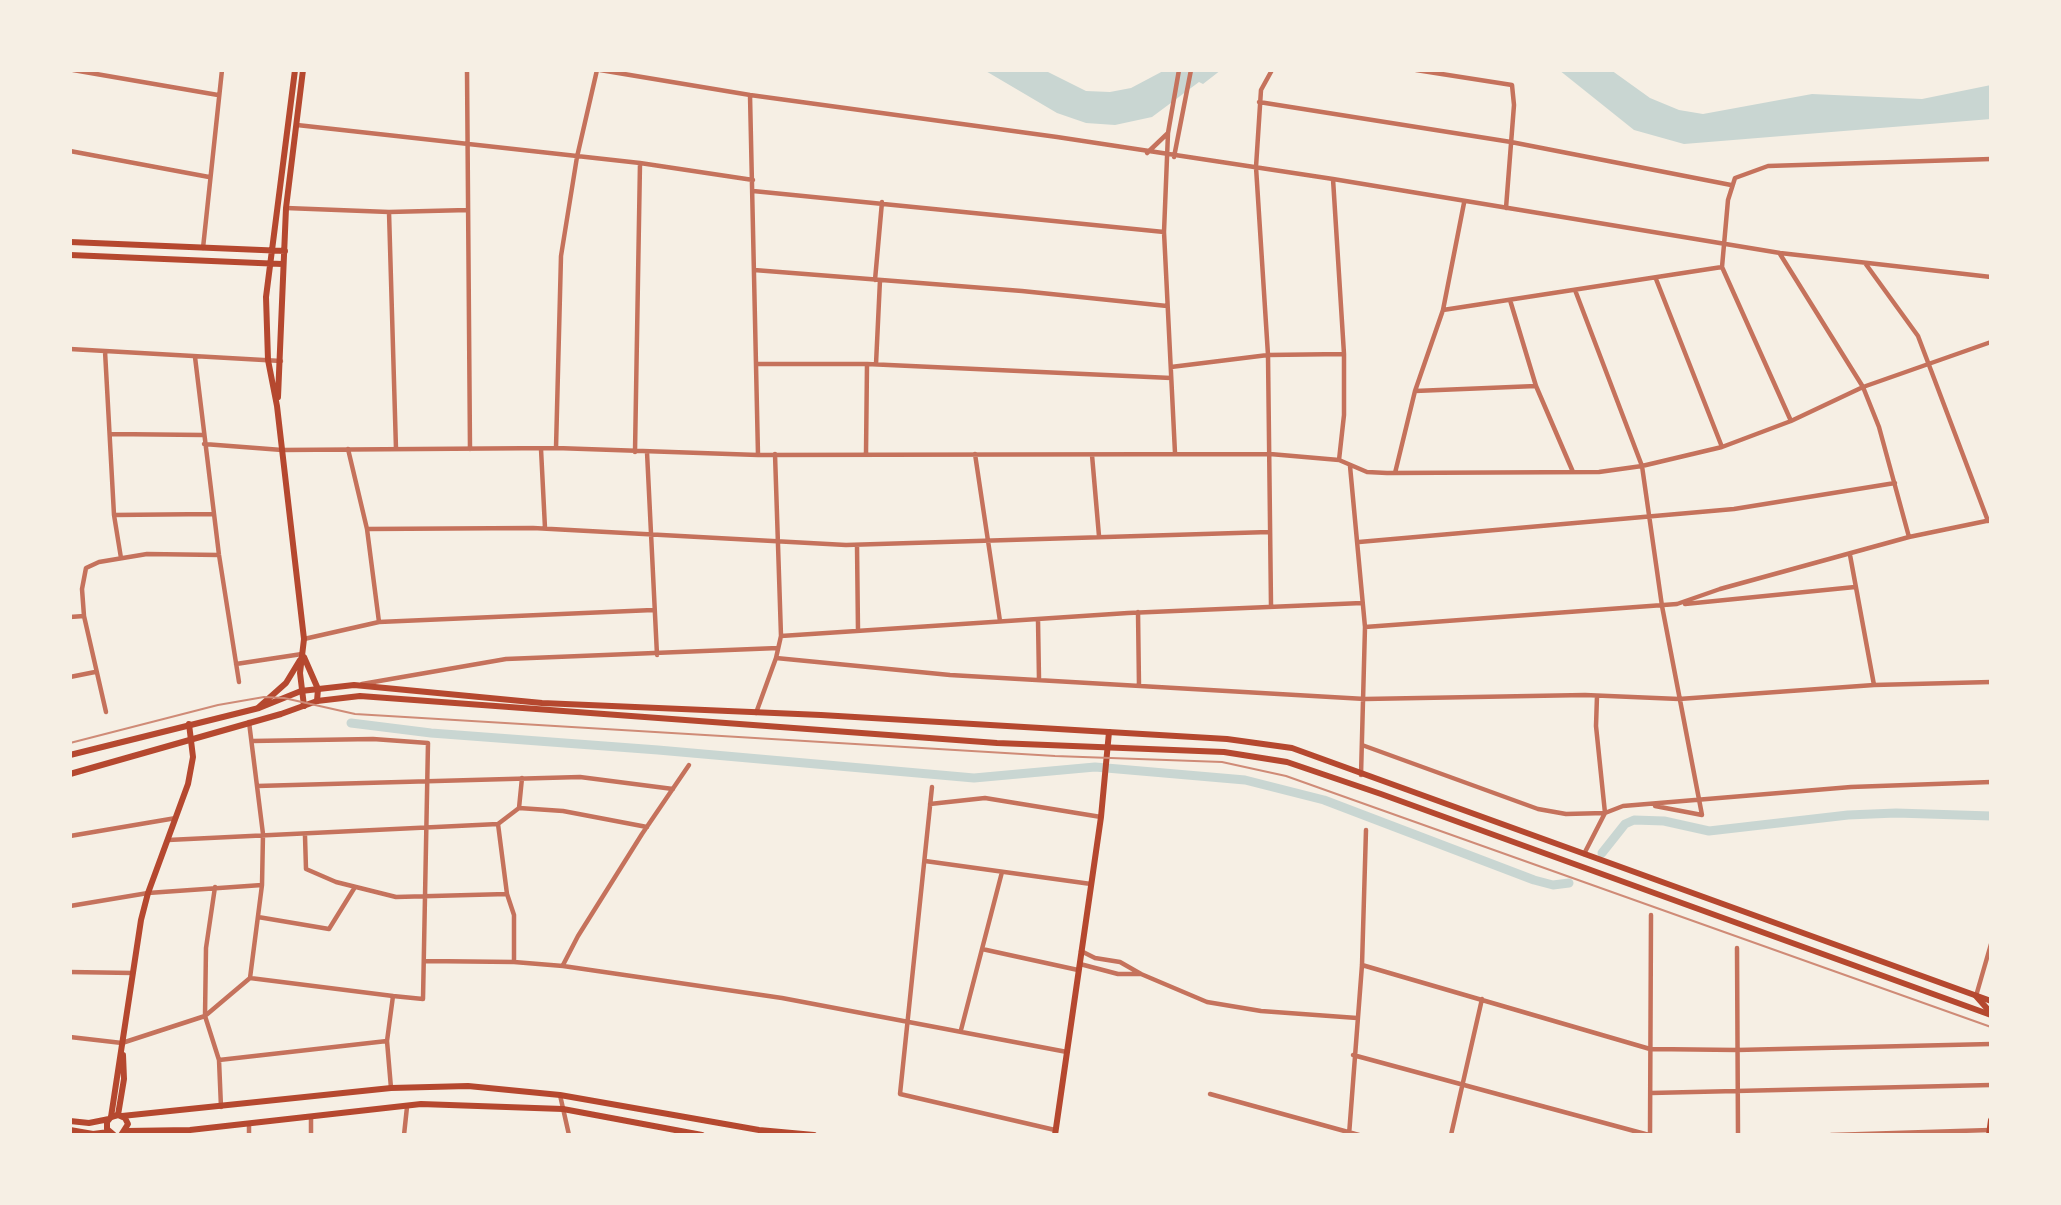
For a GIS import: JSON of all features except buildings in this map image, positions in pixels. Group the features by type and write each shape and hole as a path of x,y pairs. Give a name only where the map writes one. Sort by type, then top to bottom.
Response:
{"main road":[{"path":"295,70 266,297 268,360 277,406 304,639 301,691 304,706"},
{"path":"277,406 286,208 303,70"},
{"path":"70,242 285,251"},
{"path":"70,255 282,264"},
{"path":"303,655 318,689 317,701"},
{"path":"259,708 286,683 303,655"},
{"path":"70,755 259,708 301,691 354,685 542,703 1227,739 1292,748 1991,1002"},
{"path":"70,774 317,701 360,696 970,741 1224,752 1286,762 1381,794 1991,1014"},
{"path":"70,1130 112,1134 124,1079 122,1043 148,893 188,784 193,739 189,724"},
{"path":"1055,1133 1101,817 1109,732"},
{"path":"1976,996 1991,1014"},
{"path":"70,1121 89,1123 115,1116 391,1088 468,1086 560,1096 759,1130 814,1135"},
{"path":"115,1116 127,1121 124,1134 189,1133 421,1104 563,1109 702,1135"},
{"path":"1989,1133 1991,1120"}],"street":[{"path":"73,70 218,95"},
{"path":"203,249 208,177 222,70"},
{"path":"467,70 470,449"},
{"path":"556,448 561,256 577,157 598,70 751,95 1256,167 1780,253 1991,277"},
{"path":"1175,453 1164,232 1169,120 1179,70"},
{"path":"1174,157 1191,70"},
{"path":"1271,605 1268,355 1256,167 1259,102 1261,90 1272,70"},
{"path":"1416,70 1512,85 1514,105 1506,208"},
{"path":"751,95 758,455"},
{"path":"1259,102 1511,142 1731,185"},
{"path":"297,125 640,163 753,180"},
{"path":"1147,153 1168,133"},
{"path":"70,150 208,177"},
{"path":"1791,421 1721,267 1731,185 1744,173 1768,166 1991,159"},
{"path":"635,452 640,163"},
{"path":"1333,179 1344,354 1344,415 1339,460"},
{"path":"754,191 1164,232"},
{"path":"876,364 877,280 882,202"},
{"path":"1395,473 1415,391 1443,310 1464,202"},
{"path":"286,208 390,212 468,210"},
{"path":"390,212 396,449"},
{"path":"1780,253 1863,387 1879,427 1909,537"},
{"path":"1677,604 1720,589 1909,537 1989,521 1918,336 1864,263"},
{"path":"1443,310 1721,267"},
{"path":"754,270 1167,306"},
{"path":"1657,279 1722,447"},
{"path":"1575,290 1642,466 1662,606 1702,815 1649,804"},
{"path":"1510,300 1536,386 1573,472"},
{"path":"204,444 282,450 556,448 758,455 1270,454 1339,460 1367,472 1573,472 1642,466 1722,447 1791,421 1863,387 1991,342"},
{"path":"70,349 281,361"},
{"path":"104,351 114,515 121,558"},
{"path":"1171,367 1268,355 1344,354"},
{"path":"195,357 219,555 239,682"},
{"path":"755,364 876,364 1171,378"},
{"path":"866,453 867,364"},
{"path":"1415,391 1536,386"},
{"path":"110,434 203,435"},
{"path":"348,449 367,529 379,622"},
{"path":"541,449 545,528"},
{"path":"647,452 657,655"},
{"path":"756,714 781,636 775,454"},
{"path":"975,454 1000,621"},
{"path":"1092,455 1099,536"},
{"path":"1350,466 1365,626 1361,775"},
{"path":"1359,542 1734,509 1895,483"},
{"path":"114,515 214,514"},
{"path":"367,529 545,528 857,545 1269,532"},
{"path":"857,545 858,631"},
{"path":"106,712 84,615 82,589 86,568 99,562 147,554 219,555"},
{"path":"1850,555 1874,685"},
{"path":"1365,626 1662,606 1855,587"},
{"path":"781,636 1138,612 1362,603"},
{"path":"304,639 379,622 653,610"},
{"path":"1138,612 1139,686"},
{"path":"70,617 84,615"},
{"path":"1038,620 1039,680"},
{"path":"354,685 506,659 657,655 778,648"},
{"path":"236,664 303,655"},
{"path":"776,658 950,676 1365,699 1597,696 1679,699 1874,685 1991,682"},
{"path":"70,677 95,672"},
{"path":"1583,855 1605,813 1596,726 1597,696"},
{"path":"70,1037 122,1043 205,1016 250,978 262,885 263,834 249,722"},
{"path":"250,978 423,999 424,897 429,828 426,782 428,743 373,739 252,741"},
{"path":"1363,745 1538,810 1566,814 1605,813 1623,806 1878,785 1991,782"},
{"path":"563,966 578,936 689,765"},
{"path":"257,786 580,777 673,789"},
{"path":"519,808 522,778"},
{"path":"932,787 900,1094 1055,1133"},
{"path":"930,804 985,798 1101,817"},
{"path":"168,840 263,834 304,836 498,824 519,808 563,811 647,827"},
{"path":"70,836 176,818"},
{"path":"498,824 507,894 514,915 514,962"},
{"path":"1349,1134 1362,965 1366,830"},
{"path":"304,836 306,869 356,887 396,897 507,894"},
{"path":"925,861 1091,884"},
{"path":"961,1030 1002,872"},
{"path":"70,906 148,893 262,885"},
{"path":"215,887 206,948 205,1016 219,1060 221,1107"},
{"path":"258,918 329,929 356,887"},
{"path":"1353,1055 1650,1135 1651,915"},
{"path":"1976,996 1991,944"},
{"path":"1737,948 1738,1135"},
{"path":"982,949 1118,974 1141,974"},
{"path":"1081,950 1095,958 1120,962 1141,974 1207,1002 1261,1012 1357,1018"},
{"path":"424,961 514,962 563,966 909,1020 1067,1052"},
{"path":"1362,965 1650,1049 1737,1051 1991,1044"},
{"path":"70,972 133,972"},
{"path":"391,1088 387,1041 393,996"},
{"path":"1451,1135 1482,999"},
{"path":"219,1060 387,1041"},
{"path":"1651,1093 1991,1085"},
{"path":"1210,1094 1359,1135"},
{"path":"560,1096 569,1135"},
{"path":"404,1135 407,1107"},
{"path":"311,1118 311,1135"},
{"path":"248,1125 248,1135"},
{"path":"1831,1135 1989,1133"}],"shaded area":[{"path":"984,70 1044,70 1086,91 1110,92 1131,88 1165,70 1221,70 1203,84 1199,82 1152,117 1115,125 1086,123 1057,113"},
{"path":"1559,70 1611,70 1650,98 1679,110 1703,114 1812,94 1922,99 1991,85 1991,119 1684,144 1634,130"}],"waterway":[{"path":"351,723 431,733 974,778 1095,767 1245,780 1324,800 1534,880 1553,885 1569,883"},
{"path":"1602,853 1625,824 1634,820 1664,821 1709,831 1848,815 1896,813 1991,816"}],"tram line":[{"path":"70,743 218,705 264,697 284,698 355,714 1055,756 1222,762 1286,776 1991,1027"}]}
